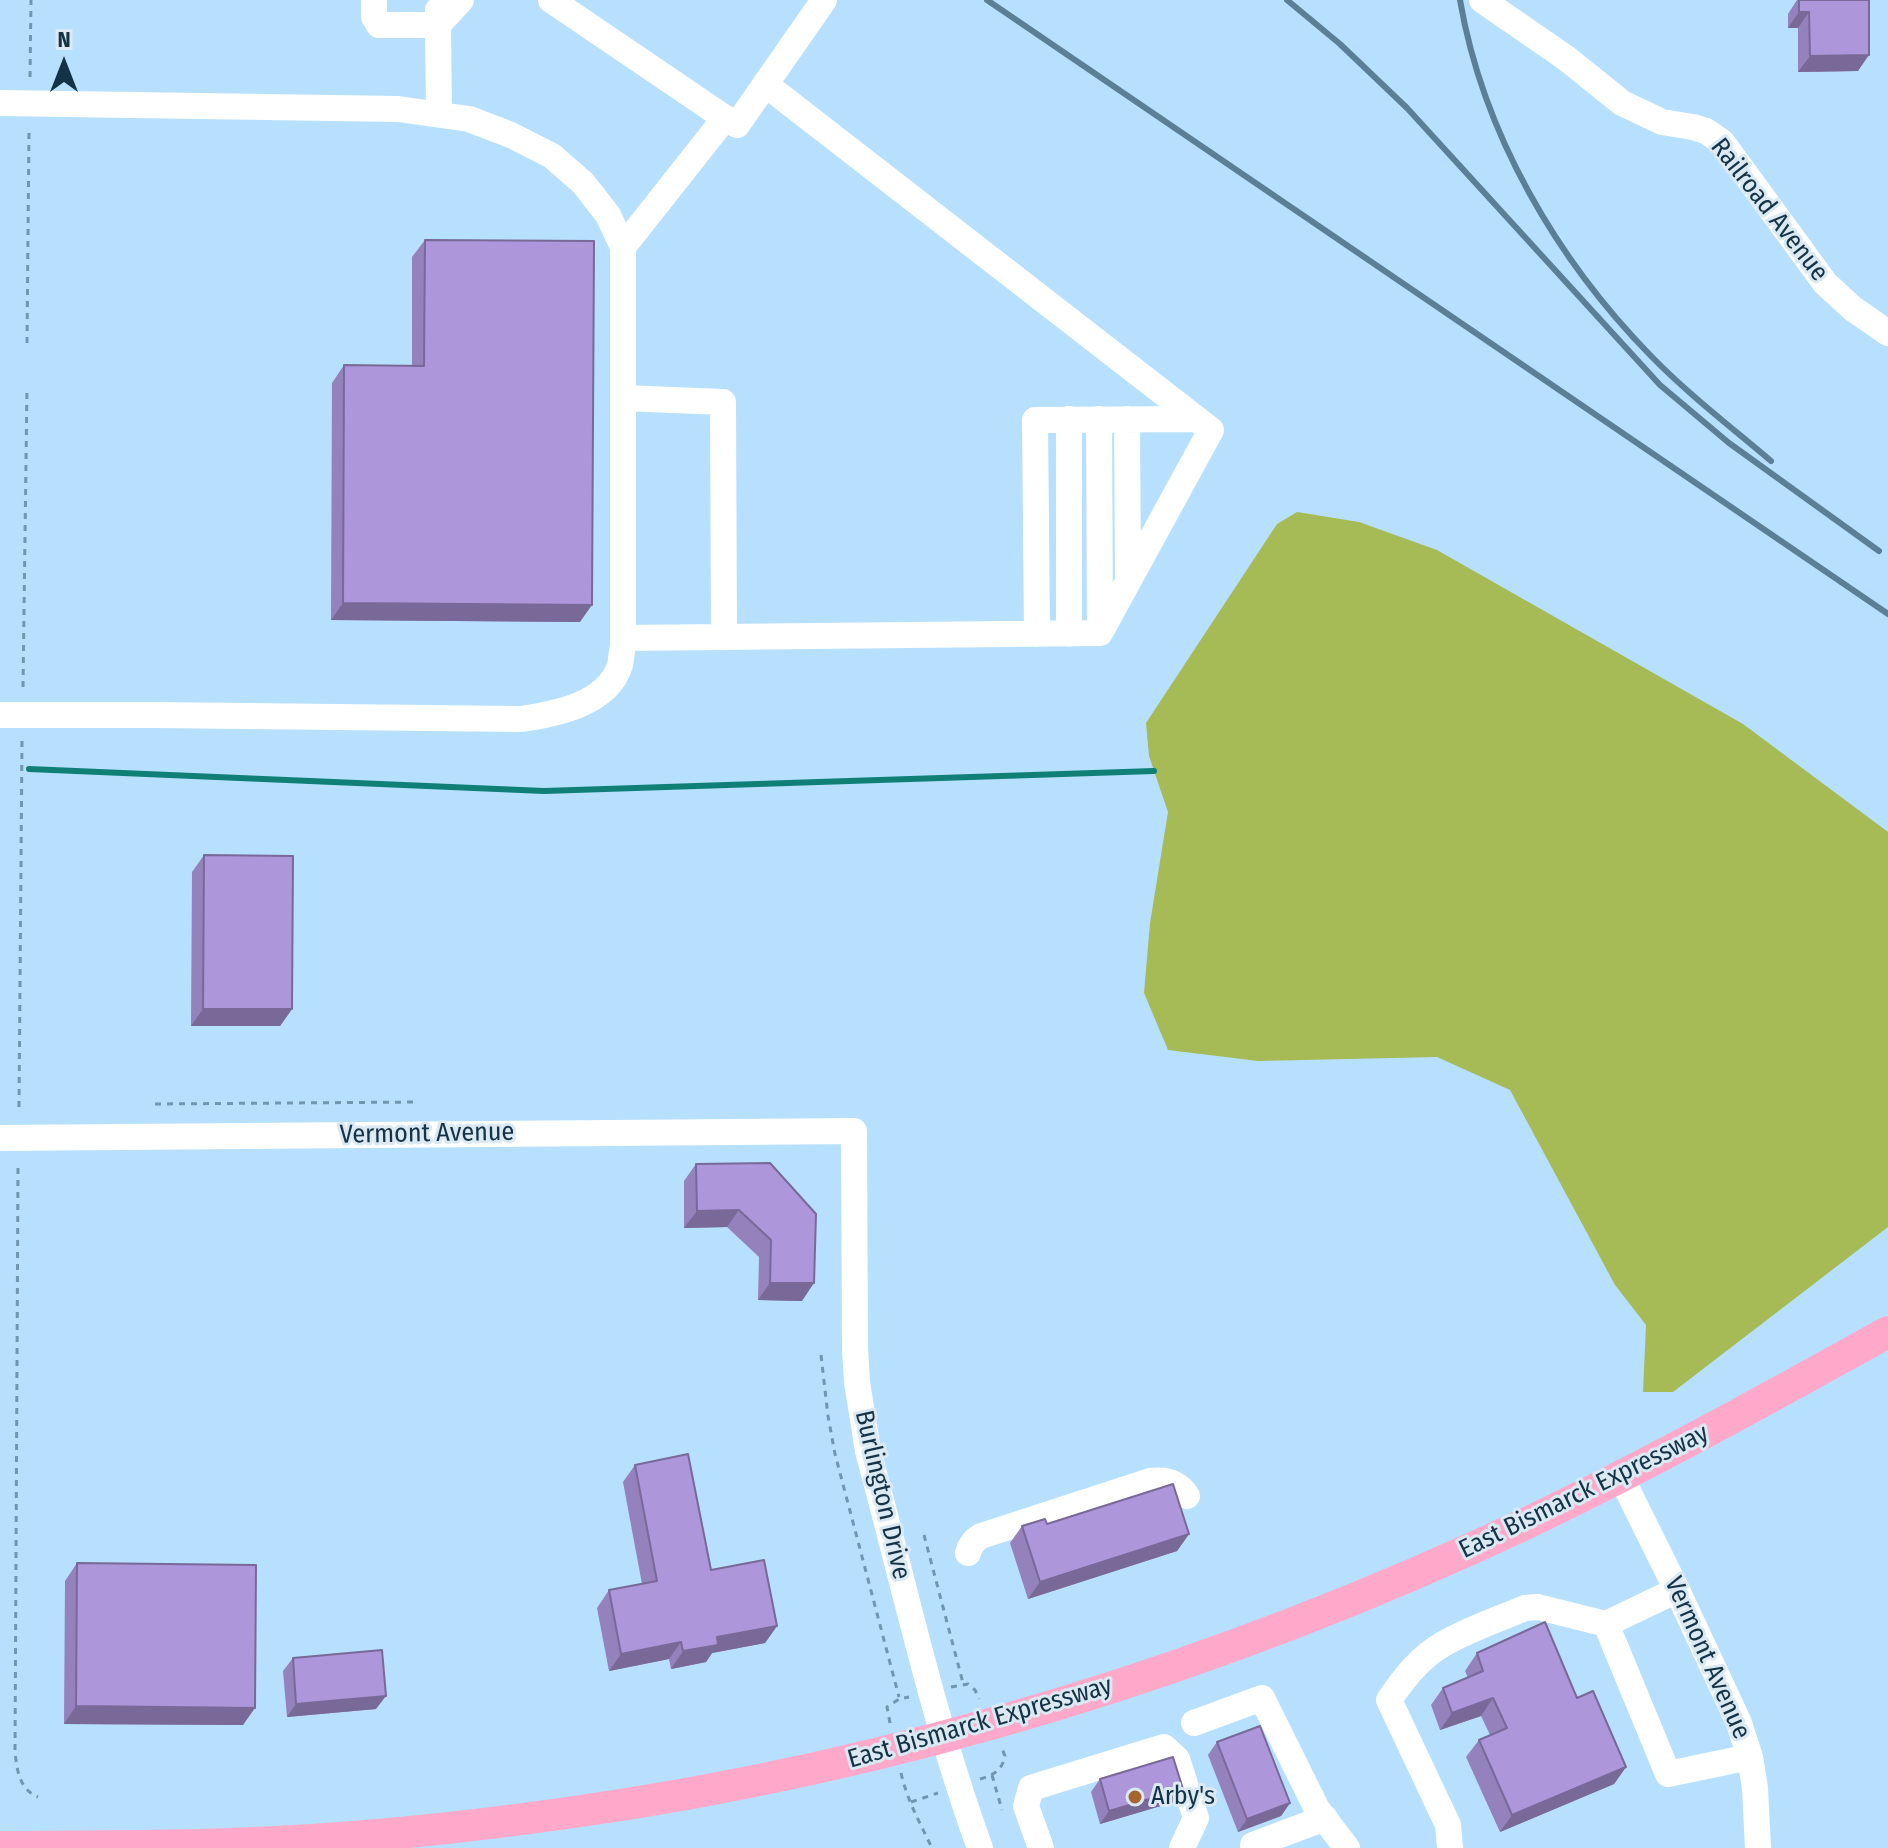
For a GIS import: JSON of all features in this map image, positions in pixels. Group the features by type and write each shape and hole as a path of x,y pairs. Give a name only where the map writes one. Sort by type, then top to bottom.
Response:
{"main road":[{"name":"East Bismarck Expressway","path":"0,1847 266,1842 376,1835 533,1818 746,1783 943,1737 1109,1687 1274,1630 1443,1561 1621,1477 1888,1332"}],"street":[{"path":"374,0 374,17 379,25 438,12 461,0"},
{"path":"551,0 737,125 824,0"},
{"name":"Railroad Avenue","path":"1495,3 1622,103 1662,122 1706,131 1722,142 1825,283 1852,308 1888,333"},
{"path":"438,12 439,114"},
{"path":"765,84 1211,430 1100,633"},
{"path":"0,103 398,109 469,119 511,135 552,156 583,183 608,215 623,247 623,638 619,666 608,686 568,709 521,719 0,715"},
{"path":"623,247 725,118"},
{"path":"623,398 723,402 724,637"},
{"path":"1069,419 1069,634"},
{"path":"1099,419 1100,633"},
{"path":"1127,419 1128,584"},
{"path":"1037,634 1035,420 1197,419"},
{"path":"623,638 1100,633"},
{"name":"Vermont Avenue","path":"0,1138 854,1131"},
{"name":"Burlington Drive","path":"854,1131 855,1349 868,1451 943,1737 980,1848"},
{"name":"Vermont Avenue","path":"1621,1477 1732,1705 1750,1757 1757,1800 1758,1848"},
{"path":"968,1553 970,1546 981,1536 1150,1481 1171,1482 1187,1496"},
{"path":"1450,1848 1448,1825 1389,1700 1405,1677 1426,1656 1445,1643 1525,1608 1538,1607 1606,1624 1677,1590"},
{"path":"1606,1624 1668,1774 1750,1757"},
{"path":"1194,1723 1262,1698 1317,1809 1347,1848"},
{"path":"1041,1848 1026,1806 1031,1788 1164,1747 1177,1759 1196,1818 1182,1848"},
{"path":"1253,1845 1325,1818"}],"path":[{"path":"30,77 31,0"},
{"path":"27,343 29,129"},
{"path":"23,687 27,387"},
{"path":"19,1107 22,740"},
{"path":"155,1104 418,1102"},
{"path":"18,1168 15,1752 22,1783 30,1794 38,1797"},
{"path":"821,1355 835,1454 899,1699"},
{"path":"924,1535 963,1684"},
{"path":"911,1802 932,1848"}],"green space":[{"path":"1297,512 1359,522 1437,550 1743,724 1888,832 1888,1227 1673,1392 1643,1392 1646,1325 1615,1285 1510,1090 1437,1057 1258,1061 1168,1050 1144,993 1150,923 1168,812 1149,756 1146,723 1277,524"}],"building":[{"path":"1799,0 1869,0 1869,55 1810,56 1809,12 1799,12"},
{"path":"425,240 594,241 592,605 343,603 344,365 424,366"},
{"path":"204,855 293,856 292,1009 203,1009"},
{"path":"770,1163 816,1214 814,1283 770,1283 771,1240 739,1210 697,1211 696,1164"},
{"path":"688,1454 711,1570 764,1560 777,1626 717,1637 718,1645 683,1651 681,1642 621,1654 609,1590 657,1581 635,1465"},
{"path":"1173,1484 1189,1534 1040,1582 1022,1526 1045,1519 1047,1524"},
{"path":"77,1563 256,1565 255,1708 76,1706"},
{"path":"1545,1622 1577,1698 1593,1691 1626,1767 1512,1815 1479,1740 1507,1728 1493,1698 1452,1713 1443,1688 1483,1671 1477,1653"},
{"path":"382,1650 386,1696 296,1704 293,1658"},
{"path":"1260,1726 1290,1803 1247,1819 1217,1742"},
{"name":"Arby's","path":"1173,1757 1183,1789 1109,1811 1100,1779"}],"waterway":[{"path":"29,769 544,791 1154,771"}],"railway":[{"path":"987,0 1888,614"},
{"path":"1287,0 1340,44 1407,108 1660,385 1729,443 1879,551"},
{"path":"1460,0 1486,99 1506,146 1555,237 1617,319 1651,356 1771,461"}],"place":[{"name":"Arby's","path":"1135,1797"}]}
